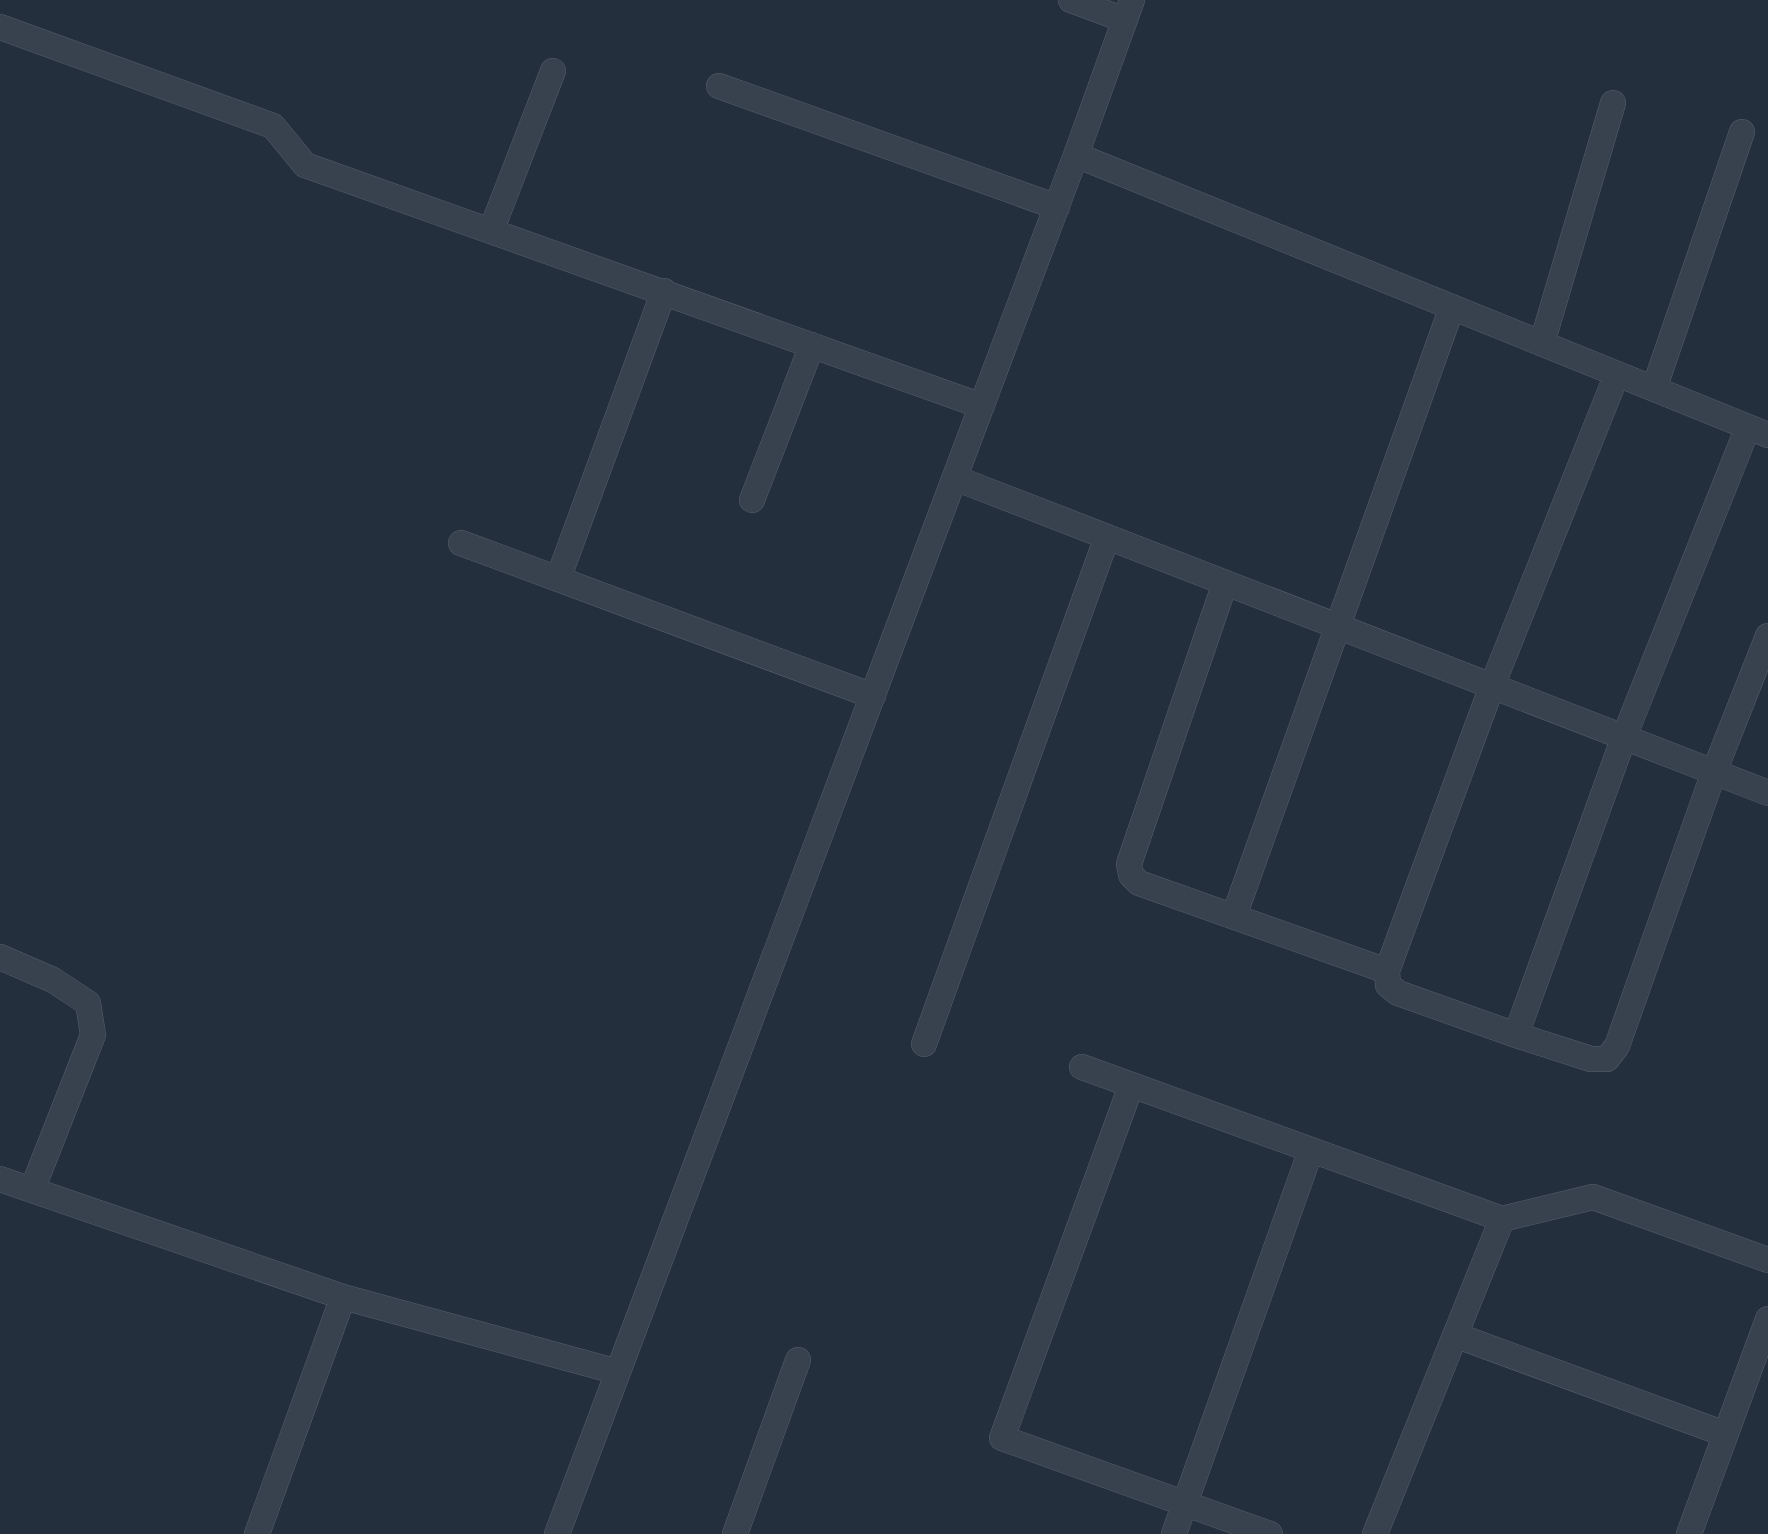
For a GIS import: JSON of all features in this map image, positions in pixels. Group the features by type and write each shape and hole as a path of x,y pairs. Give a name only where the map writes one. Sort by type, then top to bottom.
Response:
{"street":[{"path":"557,1534 1057,207 1129,10 1071,0"},
{"path":"0,27 273,126 305,165 982,406"},
{"path":"491,230 553,71"},
{"path":"719,86 1057,207"},
{"path":"1542,343 1613,103"},
{"path":"1654,389 1742,132"},
{"path":"1076,155 1758,431 1624,737 1516,1035"},
{"path":"558,579 664,292"},
{"path":"1234,916 1452,307"},
{"path":"752,500 812,345"},
{"path":"1616,374 1492,686 1387,971 1388,985 1398,993 1516,1035 1592,1059 1607,1059 1617,1046 1714,772 1768,636"},
{"path":"955,478 1768,793"},
{"path":"924,1044 1107,537"},
{"path":"461,543 872,696"},
{"path":"1225,582 1129,864 1131,875 1139,883 1387,971"},
{"path":"0,957 53,980 88,1003 93,1035 32,1190"},
{"path":"1082,1068 1502,1219 1593,1196 1768,1260"},
{"path":"1131,1086 1002,1438 1270,1534"},
{"path":"1174,1534 1311,1150"},
{"path":"0,1179 343,1296 618,1372"},
{"path":"1375,1534 1502,1219"},
{"path":"257,1534 343,1296"},
{"path":"1689,1534 1768,1319"},
{"path":"1455,1334 1725,1434"},
{"path":"735,1534 798,1360"}]}
